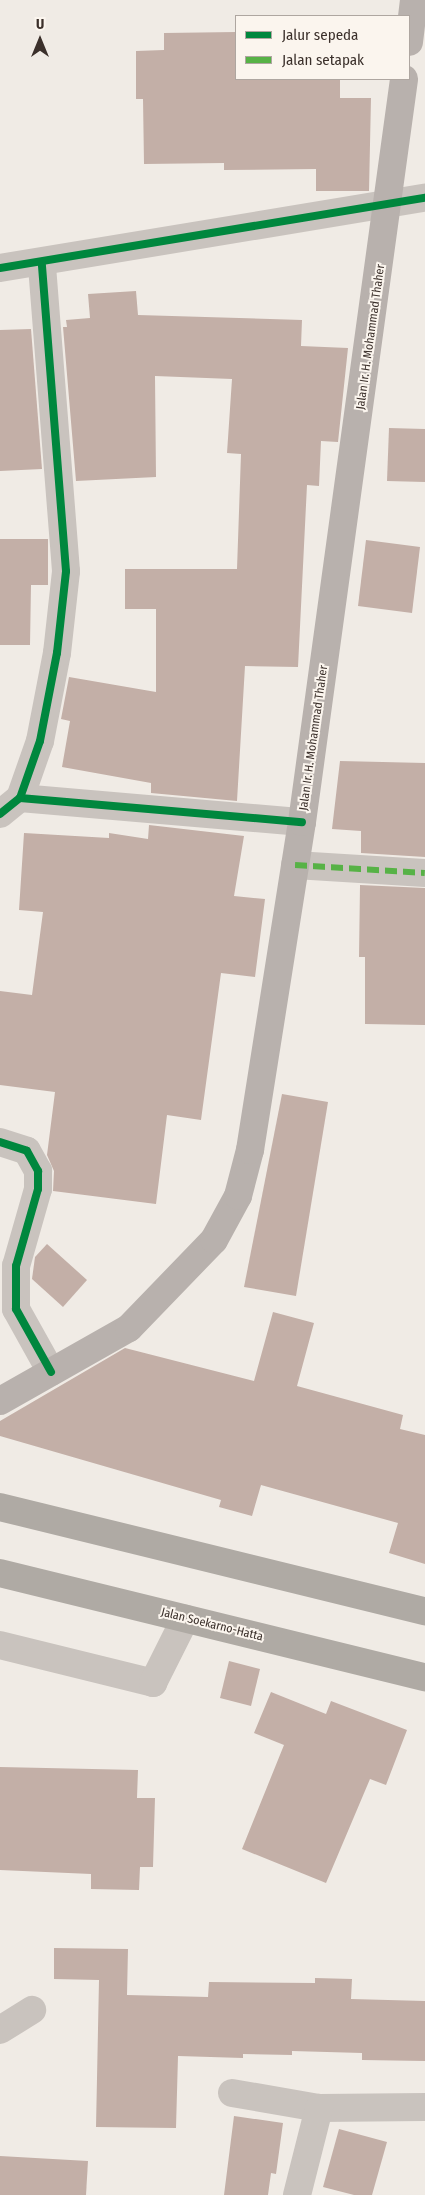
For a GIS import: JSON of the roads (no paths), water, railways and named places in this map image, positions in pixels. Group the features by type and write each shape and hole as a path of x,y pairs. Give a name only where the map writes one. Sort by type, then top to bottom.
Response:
{"highway":[{"path":"0,1507 425,1611"},
{"name":"Jalan Soekarno-Hatta","path":"0,1573 425,1677"}],"main road":[{"path":"410,34 414,0"},
{"name":"Jalan Ir. H. Mohammad Thaher","path":"0,1401 129,1328 214,1240 238,1196 250,1150 302,822 389,206 404,80"}],"street":[{"path":"0,268 42,263 389,206 425,198"},
{"path":"42,263 66,571 57,653 40,741 10,806 302,822"},
{"path":"295,865 425,873"},
{"path":"0,1142 27,1151 38,1170 38,1189 16,1266 16,1309 51,1372"},
{"path":"0,1645 153,1684 185,1619"},
{"path":"0,2030 32,2010"},
{"path":"232,2093 320,2108 425,2107"},
{"path":"297,2195 320,2108"}]}
